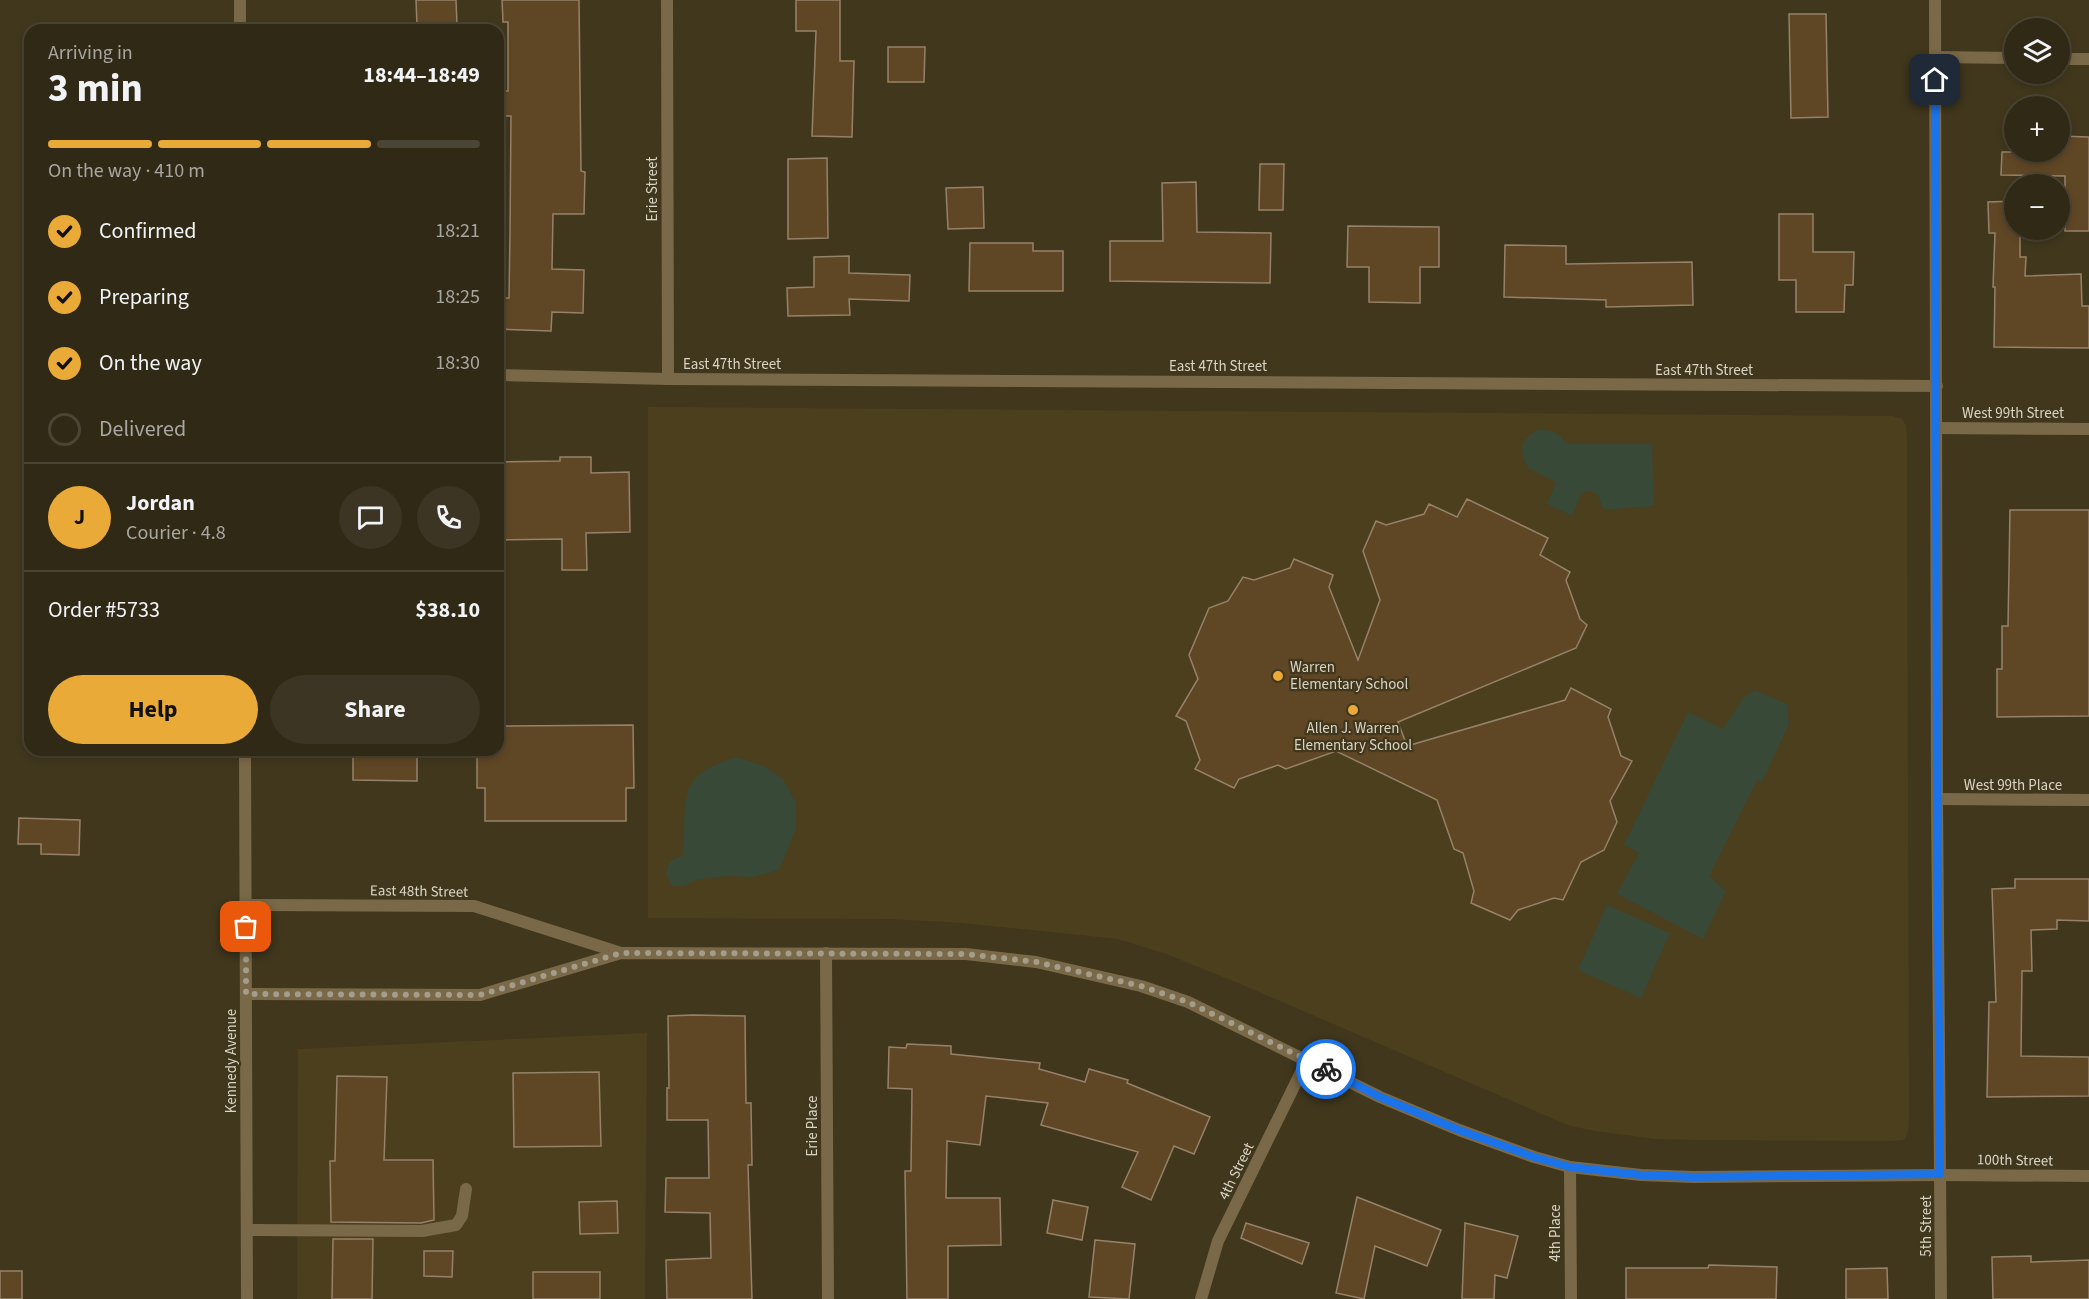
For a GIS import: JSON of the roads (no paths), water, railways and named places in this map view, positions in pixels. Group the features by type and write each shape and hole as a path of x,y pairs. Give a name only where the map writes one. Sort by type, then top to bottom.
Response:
{"street":[{"path":"240,0 240,24"},
{"name":"Erie Street","path":"667,0 668,379"},
{"name":"5th Street","path":"1935,0 1941,1299"},
{"path":"1935,57 2004,58"},
{"path":"2070,59 2089,59"},
{"name":"East 47th Street","path":"504,375 668,379 1937,386"},
{"name":"West 99th Street","path":"1937,428 2089,429"},
{"name":"Kennedy Avenue","path":"245,756 247,1299"},
{"name":"West 99th Place","path":"1937,799 2089,800"},
{"name":"East 48th Street","path":"246,904 474,906 621,953"},
{"name":"East 48th Street","path":"246,994 480,995 621,953 966,954 1036,962 1141,986 1188,1002 1380,1097 1459,1130 1534,1157 1570,1167 1641,1175 1694,1177 1940,1174"},
{"name":"Erie Place","path":"826,953 828,1299"},
{"name":"4th Street","path":"1201,1299 1218,1241 1307,1060"},
{"name":"4th Place","path":"1570,1167 1571,1299"},
{"name":"100th Street","path":"1940,1174 2089,1176"},
{"path":"247,1230 422,1231 456,1225 462,1216 466,1189"}],"place":[{"name":"Warren Elementary School","path":"1278,676"},
{"name":"Allen J. Warren Elementary School","path":"1353,710"}]}
